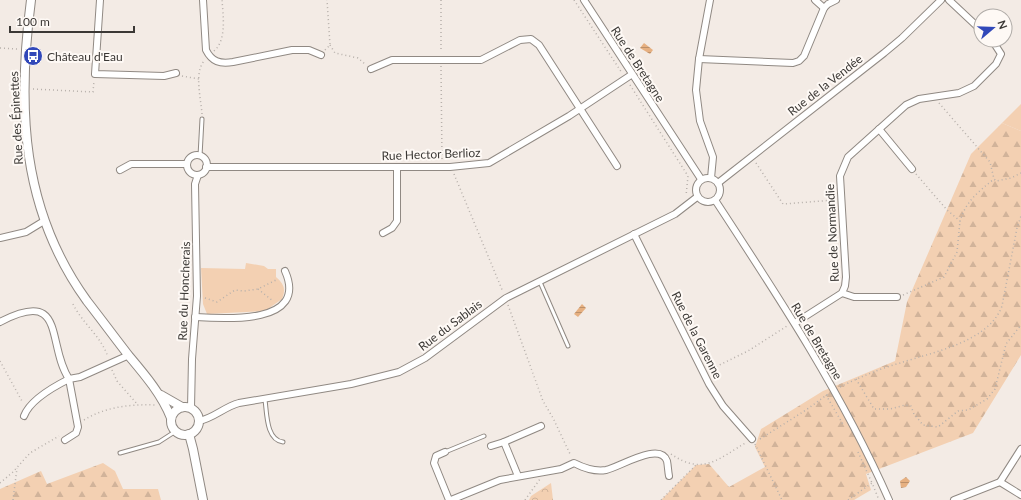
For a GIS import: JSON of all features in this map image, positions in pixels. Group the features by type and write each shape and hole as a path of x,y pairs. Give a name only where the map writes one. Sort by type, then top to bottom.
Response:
{"street":[{"name":"Rue des Épinettes","path":"31,0 24,89 28,152 34,185 44,221 61,258 75,282 156,390 172,418"},
{"path":"100,0 95,74 164,76 176,73"},
{"path":"203,0 206,50 217,62 232,62 292,50 309,50 321,55"},
{"name":"Rue de Bretagne","path":"584,0 632,75 702,179"},
{"path":"710,0 696,80 700,121 713,157 710,178"},
{"path":"815,0 824,8"},
{"path":"699,59 792,63 799,61 804,56 824,8 836,0"},
{"name":"Rue de la Vendée","path":"718,183 884,53 941,0"},
{"path":"949,0 973,22"},
{"path":"371,69 392,60 482,60 520,40 531,39 539,45 617,166"},
{"name":"Rue de Normandie","path":"795,323 842,294 846,286 840,176 843,165 848,157 906,105 919,99 959,93 974,86 996,64 1001,54 997,48"},
{"name":"Rue Hector Berlioz","path":"206,168 450,167 489,163 632,75"},
{"path":"879,129 912,169"},
{"path":"200,156 206,162 206,168 198,175 189,171 187,164 191,157 200,156"},
{"path":"120,170 131,164 187,164"},
{"path":"383,233 392,228 397,221 397,167"},
{"name":"Rue du Honcherais","path":"191,408 192,360 197,296 195,184 198,175"},
{"path":"710,178 718,183 720,192 715,200 706,202 698,197 695,187 702,179 710,178"},
{"name":"Rue du Sablais","path":"199,421 212,417 228,406 351,384 399,372 421,361 506,298 539,280 675,214 698,197"},
{"name":"Rue de Bretagne","path":"715,200 795,323 834,390 871,459 889,500"},
{"path":"0,238 26,232 44,221"},
{"name":"Rue de la Garenne","path":"634,234 704,373 723,406 752,439"},
{"path":"195,317 263,316 271,313 280,307 288,297 290,290 289,280 285,271"},
{"path":"842,294 854,297 897,297"},
{"path":"0,322 20,312 29,310 43,313 50,321 54,330 59,358 69,379 78,427 76,433 65,440"},
{"path":"24,416 27,409 50,389 69,379 80,377 129,355"},
{"name":"Rue des Épinettes","path":"156,390 169,400 182,407"},
{"path":"182,407 191,408 198,415 199,421 196,429 189,434 176,431 172,425 172,418 176,410 182,407"},
{"path":"491,446 541,426"},
{"path":"189,434 202,500"},
{"path":"504,442 518,476"},
{"path":"954,500 1000,482 1021,449"},
{"path":"445,452 436,456 434,463 450,500 500,480 561,469 574,463 596,471 606,470 657,452 667,460 669,476"},
{"path":"1000,482 1021,495"}],"lane":[{"path":"200,156 202,119"},
{"path":"539,280 568,346"},
{"path":"264,400 273,438 283,442"},
{"path":"120,453 159,442 176,431"},
{"path":"445,452 484,436"}],"path":[{"path":"327,0 330,45 335,53 358,58 371,69"},
{"path":"441,0 442,166"},
{"path":"574,0 688,176 684,201 685,207"},
{"path":"321,55 330,45"},
{"path":"0,48 18,49"},
{"path":"176,73 185,78 199,79"},
{"path":"24,89 93,92 95,74"},
{"path":"934,97 990,162 994,179"},
{"path":"751,157 783,204 841,199"},
{"path":"450,167 506,298 543,401 553,418 574,463"},
{"path":"912,169 947,210 960,221"},
{"path":"994,179 996,181 1011,178 1021,173"},
{"path":"897,297 944,277 957,252 960,221 964,209 972,198 994,179"},
{"path":"669,452 677,458 696,465 709,464 752,439 762,438 826,395 856,379 970,338 998,317 1002,306 1017,228 1021,216"},
{"path":"197,296 217,302 235,290 244,291 258,288 276,280"},
{"path":"258,288 280,307"},
{"path":"72,304 77,313 104,347 117,381 139,406"},
{"path":"704,373 748,351 795,323"},
{"path":"856,379 874,409 890,409 905,405 911,406 914,414 923,425 938,427 958,411 968,410 987,399 995,389 1006,344 1021,325"},
{"path":"0,361 27,409"},
{"path":"826,395 845,428"},
{"path":"752,439 762,455 782,500"},
{"path":"856,448 880,500"},
{"path":"661,500 696,465"},
{"path":"13,500 17,467"},
{"path":"525,500 540,480 538,472"},
{"path":"848,500 872,483"}],"green space":[{"path":"1021,104 1021,131 1002,123"},
{"path":"1002,123 1021,131 1021,355 973,433 866,474 871,490 854,500 661,500 696,465 709,464 729,487 765,467 755,447 761,429 823,391 895,361 907,302 971,154"},
{"path":"246,263 264,266 268,269 276,269 276,277 284,287 282,299 265,311 207,314 203,304 201,268 245,269"},
{"path":"103,463 115,471 123,489 158,489 161,500 0,500 0,489 41,471 47,484"},
{"path":"551,483 553,500 529,500 531,496"}],"shaded area":[{"path":"644,43 653,50 650,54 640,48"},
{"path":"582,304 586,308 578,317 574,314"},
{"path":"906,477 910,481 906,487 901,488 900,481"}],"place":[{"name":"Château d'Eau","path":"33,56"}]}
